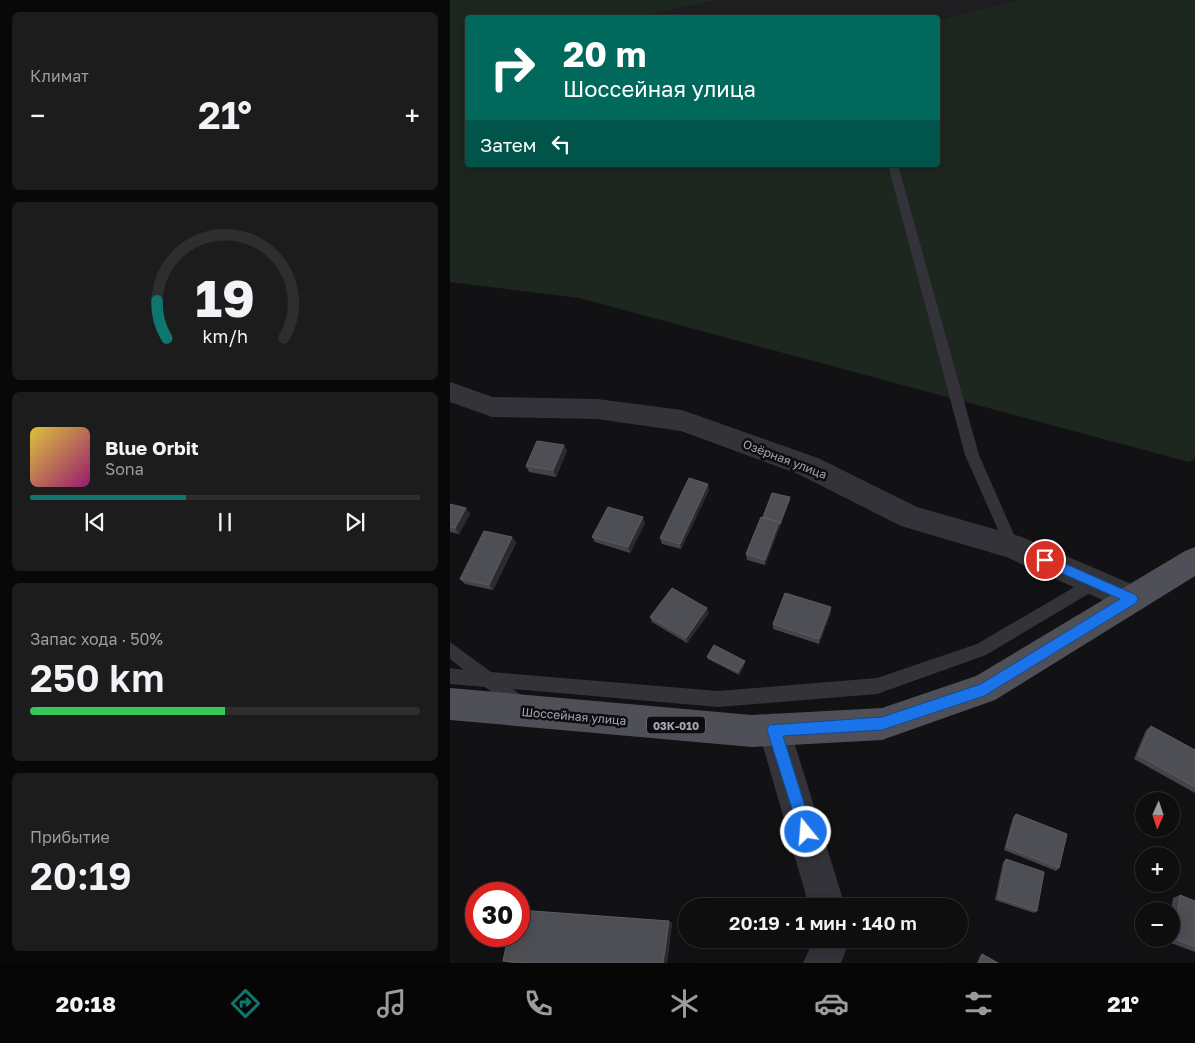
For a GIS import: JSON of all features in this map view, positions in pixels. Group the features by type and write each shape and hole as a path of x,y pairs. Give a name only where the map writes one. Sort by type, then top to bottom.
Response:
{"main road":[{"name":"Шоссейная улица","path":"450,704 532,713 752,731 882,724 984,689 1195,560"}],"street":[{"name":"Озёрная улица","path":"450,392 492,407 597,408 682,421 808,466 911,518 1012,546 1132,599"},
{"path":"774,730 825,898"},
{"path":"822,963 828,948"}],"lane":[{"path":"894,167 914,248 972,455 1012,546"},
{"path":"450,676 718,699 877,686 981,650 1095,582"},
{"path":"450,649 487,680 532,713"}],"shaded area":[{"path":"450,0 718,0 649,15 465,15 465,167 940,167 940,20 1021,0 1195,0 1195,459 1189,462 579,298 450,282"},
{"path":"718,0 1021,0 940,20 940,15 649,15"}],"building":[{"path":"537,441 564,445 553,470 526,466"},
{"path":"689,478 708,484 680,544 660,538"},
{"path":"772,493 790,497 780,524 763,517"},
{"path":"450,504 466,508 455,528 450,527"},
{"path":"608,507 643,517 628,547 592,537"},
{"path":"761,517 779,522 765,560 746,554"},
{"path":"484,531 512,537 489,585 460,579"},
{"path":"672,588 707,608 686,638 650,617"},
{"path":"785,593 831,607 819,639 773,624"},
{"path":"714,645 745,661 738,672 707,657"},
{"path":"1151,726 1195,750 1195,787 1138,755"},
{"path":"1016,814 1067,834 1059,868 1006,847"},
{"path":"1006,859 1044,872 1037,911 998,898"},
{"path":"1180,895 1195,901 1195,947 1180,941"},
{"path":"530,911 669,921 663,963 532,963 503,961 506,947 530,947"},
{"path":"982,954 998,963 979,963"}],"route":[{"path":"806,832 774,730 822,729 882,724 984,689 1132,599 1045,560"}]}
